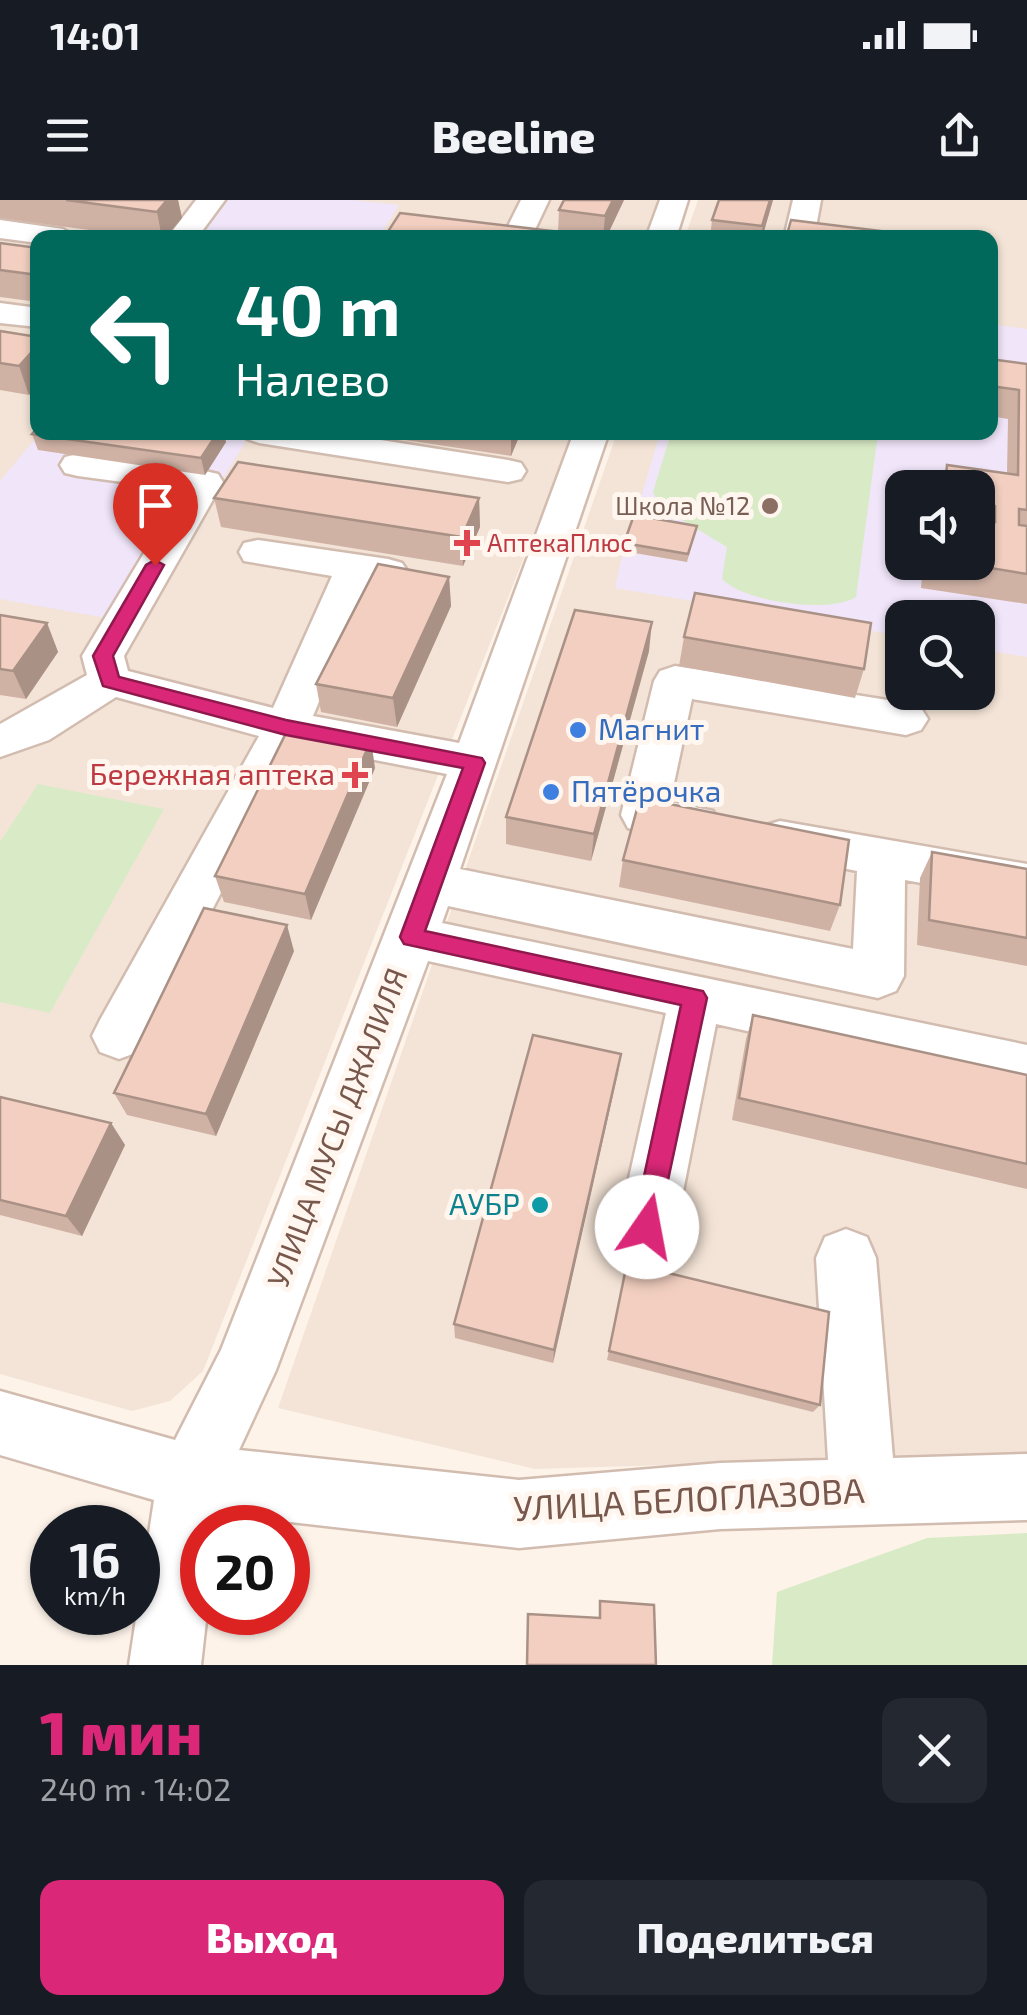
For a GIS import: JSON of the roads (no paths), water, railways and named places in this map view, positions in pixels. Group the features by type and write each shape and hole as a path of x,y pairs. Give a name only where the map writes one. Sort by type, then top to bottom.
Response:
{"street":[{"path":"187,230 211,200"},
{"path":"520,230 535,200"},
{"path":"664,230 674,200"},
{"path":"800,230 806,200"},
{"path":"0,230 30,234"},
{"path":"0,313 30,317"},
{"path":"310,440 508,471"},
{"name":"УЛИЦА МУСЫ ДЖАЛИЛЯ","path":"164,1665 191,1478 245,1370 412,937 589,440"},
{"path":"78,465 204,482 103,656 110,682"},
{"path":"258,552 429,579"},
{"path":"119,1036 286,728 356,567"},
{"path":"906,719 675,681 644,815 1027,884"},
{"path":"11,730 110,682 286,728 475,763"},
{"path":"432,883 878,976 881,858"},
{"path":"412,937 1027,1068"},
{"path":"647,1227 695,998"},
{"path":"846,1258 862,1490"},
{"name":"УЛИЦА БЕЛОГЛАЗОВА","path":"0,1423 191,1478 519,1514 862,1490 1027,1487"}],"place":[{"name":"Школа №12","path":"770,506"},
{"name":"АптекаПлюс","path":"467,543"},
{"name":"Магнит","path":"578,730"},
{"name":"Бережная аптека","path":"355,775"},
{"name":"Пятёрочка","path":"551,792"},
{"name":"АУБР","path":"540,1205"}]}
